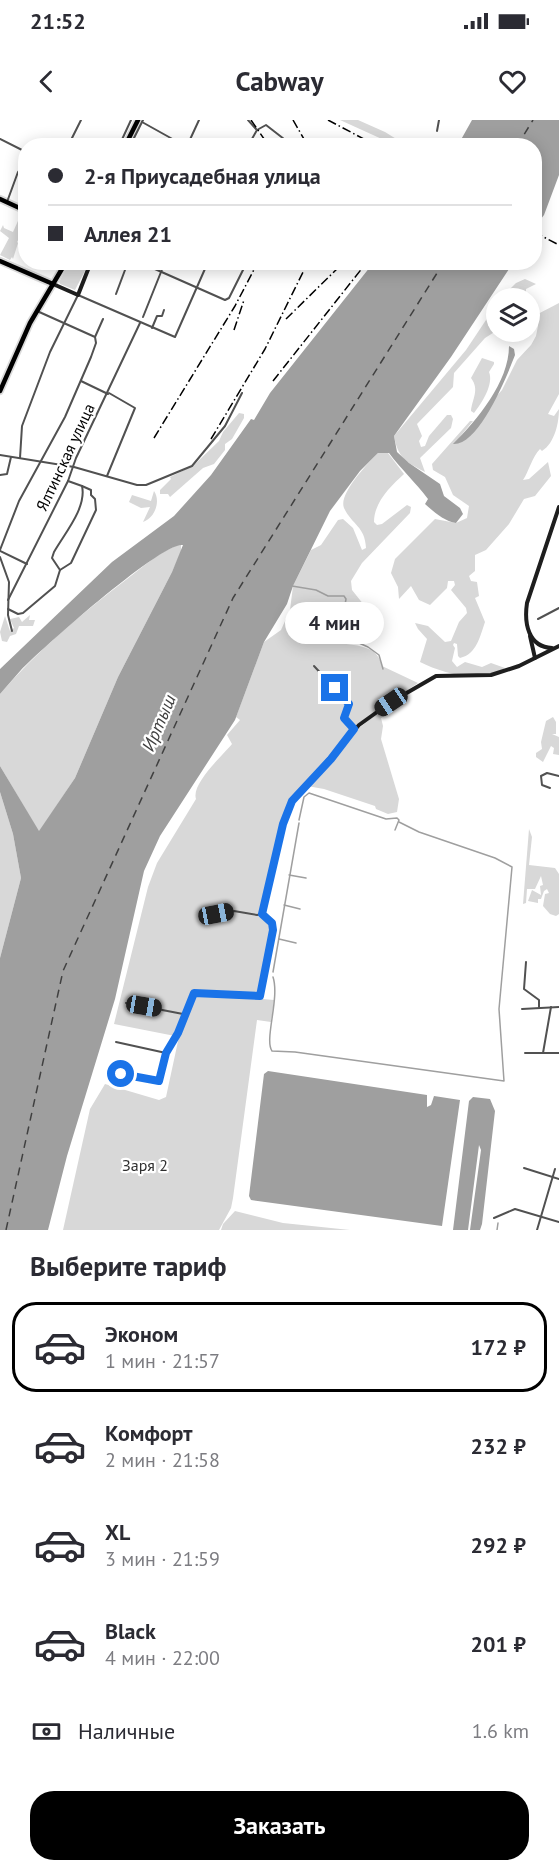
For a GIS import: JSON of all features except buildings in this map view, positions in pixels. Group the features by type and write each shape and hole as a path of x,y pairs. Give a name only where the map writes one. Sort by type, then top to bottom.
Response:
{"main road":[{"path":"130,138 141,121"},
{"path":"0,199 18,207"},
{"path":"0,261 18,269"},
{"path":"21,270 53,284"},
{"path":"0,391 37,311 61,270"}],"street":[{"path":"72,138 81,120"},
{"path":"123,138 131,120"},
{"path":"190,138 200,120"},
{"path":"248,120 257,130"},
{"path":"437,131 439,120"},
{"path":"134,138 141,121 172,138"},
{"path":"252,138 257,130 269,126 283,138"},
{"path":"0,139 18,148"},
{"path":"7,202 18,172"},
{"path":"20,458 22,426 50,352 89,270"},
{"path":"116,294 125,270"},
{"path":"157,270 225,300 229,298 243,270"},
{"path":"53,284 175,338 205,270"},
{"path":"143,317 161,272"},
{"path":"152,328 157,316 162,316 164,310"},
{"path":"37,311 94,337"},
{"path":"27,564 0,550 19,501 81,381 96,344 94,337 103,319"},
{"name":"Ялтинская улица","path":"8,600 68,481 140,323"},
{"path":"81,381 135,408 107,476"},
{"path":"0,455 74,466 142,485 186,470 225,426 242,393"},
{"path":"0,475 7,474 11,457"},
{"path":"8,609 18,615 22,613 54,586 60,570 71,563 96,510 91,489 68,481"},
{"path":"60,570 52,558 74,518 82,498 82,486"},
{"path":"533,659 536,653 525,617 529,595 559,507"},
{"path":"0,557 9,582 8,609 12,631"},
{"path":"538,619 559,608"},
{"path":"529,633 540,645 558,647"},
{"path":"539,656 540,645"},
{"path":"262,914 283,824 292,801 331,759 354,729 391,702 436,676 484,676 533,659 558,647"},
{"path":"314,666 349,704 344,718 354,729"},
{"path":"550,788 542,785 541,776 547,773 559,776"},
{"path":"213,914 234,911 262,914"},
{"path":"109,1071 156,1082 160,1079 166,1053 178,1033 183,1014 186,1013 192,994 195,992 260,996 273,930 272,923 262,914"},
{"path":"526,962 524,989 539,1000 539,1008"},
{"path":"126,1003 183,1014"},
{"path":"543,1053 551,1007"},
{"path":"522,1009 559,1007"},
{"path":"116,1042 166,1053"},
{"path":"525,1053 559,1053"},
{"path":"524,1168 559,1179"},
{"path":"537,1230 555,1169"},
{"path":"494,1218 513,1209 559,1222"}],"green space":[{"path":"340,120 358,120 395,138 380,138"},
{"path":"18,221 18,243 13,259 12,257 10,260 0,255 9,238 0,231 3,225 4,228 13,232"},
{"path":"65,270 85,270 75,290 59,282"},
{"path":"525,279 536,284 528,288 511,288"},
{"path":"559,303 559,394 548,414 554,416 559,409 553,438 542,451 540,449 537,452 523,480 529,479 548,462 551,476 535,496 524,499 509,524 486,550 475,555 475,571 469,576 471,581 477,582 479,596 475,598 485,622 477,644 466,656 460,658 458,656 457,644 454,643 452,661 457,667 465,662 482,667 491,663 505,668 485,676 463,676 420,662 427,639 415,623 428,626 445,642 451,641 459,622 467,613 466,608 451,590 455,585 454,581 448,581 447,588 430,605 419,600 411,586 399,599 398,587 391,573 395,559 435,519 456,523 467,518 469,506 453,495 445,477 433,470 432,464 470,421 473,421 454,444 502,390 517,360 533,342 540,342 540,313"},
{"path":"486,320 486,337 454,373 453,387 417,424 422,436 419,441 421,447 425,446 429,436 447,415 451,415 453,419 451,428 420,458 425,472 404,458 398,450 394,436 466,350"},
{"path":"482,358 494,364 489,372 490,382 486,393 474,413 471,411 475,387 471,378"},
{"path":"239,413 244,414 244,418 214,464 203,468 170,497 168,494 160,494 160,490 171,479 170,477 193,466 219,441 223,432"},
{"path":"378,453 388,453 404,474 380,501 374,522 377,525 382,524 407,505 411,507 410,513 362,563 351,581 352,590 364,605 367,619 357,633 333,641 368,649 379,658 382,666 418,683 355,726 333,755 292,797 283,822 259,917 267,919 272,926 260,993 257,995 193,992 175,1036 114,1024 148,887 157,863 196,799 198,786 203,778 232,744 227,735 240,720 236,717 264,642 281,630 290,610 293,586 311,550 321,545 338,520 343,519 353,528 362,550 366,548 361,530 347,514 343,502 355,479"},
{"path":"154,491 157,500 156,509 151,517 143,522 150,507 141,508 129,502 132,495 151,501"},
{"path":"181,544 181,552 172,572 118,677 75,778 39,832 0,766 0,694 44,648 76,619 152,559"},
{"path":"30,615 29,620 35,620 33,626 19,626 16,634 10,636 7,642 2,641 0,632 5,616 10,631 14,628 10,619 19,617 22,622"},
{"path":"382,710 384,716 381,718 383,726 381,739 399,799 397,812 388,814 376,809 375,806 324,789 307,786 359,728"},
{"path":"553,717 556,722 556,734 552,734 559,737 559,755 553,754 554,748 551,746 543,762 536,757 536,753 542,749 541,742 546,721"},
{"path":"0,792 13,834 21,878 0,958"},
{"path":"529,829 532,837 529,865 555,868 559,874 559,914 556,916 550,914 543,906 545,894 549,893 547,889 541,899 538,899 538,903 528,901 532,890 541,895 540,886 543,885 541,876 535,889 527,889 526,903 523,904"},
{"name":"Заря 2","path":"201,994 274,1000 271,1022 257,1020 233,1198 231,1208 219,1230 63,1230 90,1109 105,1084 159,1100 166,1097 183,1018 193,997"},
{"path":"235,1211 283,1223 350,1230 221,1230 223,1224"}],"water":[{"path":"472,120 559,120 559,175 542,218 542,138 462,138"},
{"name":"Иртыш","path":"368,270 508,270 497,288 486,288 486,304 394,436 397,452 440,484 444,496 460,508 463,514 456,523 432,510 425,504 428,499 389,453 378,453 360,471 330,511 293,586 287,604 264,642 235,720 160,836 144,871 115,999 67,1156 48,1230 0,1230 0,958 21,878 13,834 0,792 0,766 39,831 75,778 118,677 172,572 183,545 171,548 152,560 101,598 21,670 0,694 0,669 112,562 174,516 211,475 251,419 254,420 270,393"},
{"path":"509,346 514,349 515,355 491,408 473,434 463,442 453,444 472,424 498,386 508,360"},
{"path":"268,1071 427,1095 427,1107 431,1105 434,1096 460,1100 442,1226 251,1200 249,1196 264,1074"},
{"path":"473,1097 490,1099 495,1111 482,1224 480,1230 470,1230 481,1150 479,1145 468,1230 453,1230 469,1101"}],"waterway":[{"path":"292,586 316,590 328,596 344,596 346,599 342,622 335,631 334,641 350,639 368,647 379,655 383,669"},
{"path":"299,820 304,797 309,793 386,819 397,818 399,820 395,830"},
{"path":"273,977 275,996 270,1038 272,1051 295,1052 504,1081 499,1009 512,867 495,858 419,832 399,822"},
{"path":"273,972 299,823"},
{"path":"289,875 306,878"},
{"path":"284,905 300,909"},
{"path":"279,939 296,943"},
{"path":"497,1230 498,1223"}],"ferry route":[{"path":"522,138 533,120"},
{"path":"6,1230 63,971 233,598 439,270"}],"railway":[{"path":"251,120 263,138"},
{"path":"293,120 303,138"},
{"path":"328,120 362,138"},
{"path":"542,236 559,245"},
{"path":"154,438 235,306 254,270"},
{"path":"211,439 265,349 304,270"},
{"path":"286,319 336,270"},
{"path":"273,381 361,270"},
{"path":"234,330 244,300"}],"route":[{"path":"121,1074 159,1081 166,1053 178,1033 192,994 198,992 260,996 273,930 270,920 262,914 287,812 300,790 331,759 354,729 344,718 349,704 335,688"}]}
